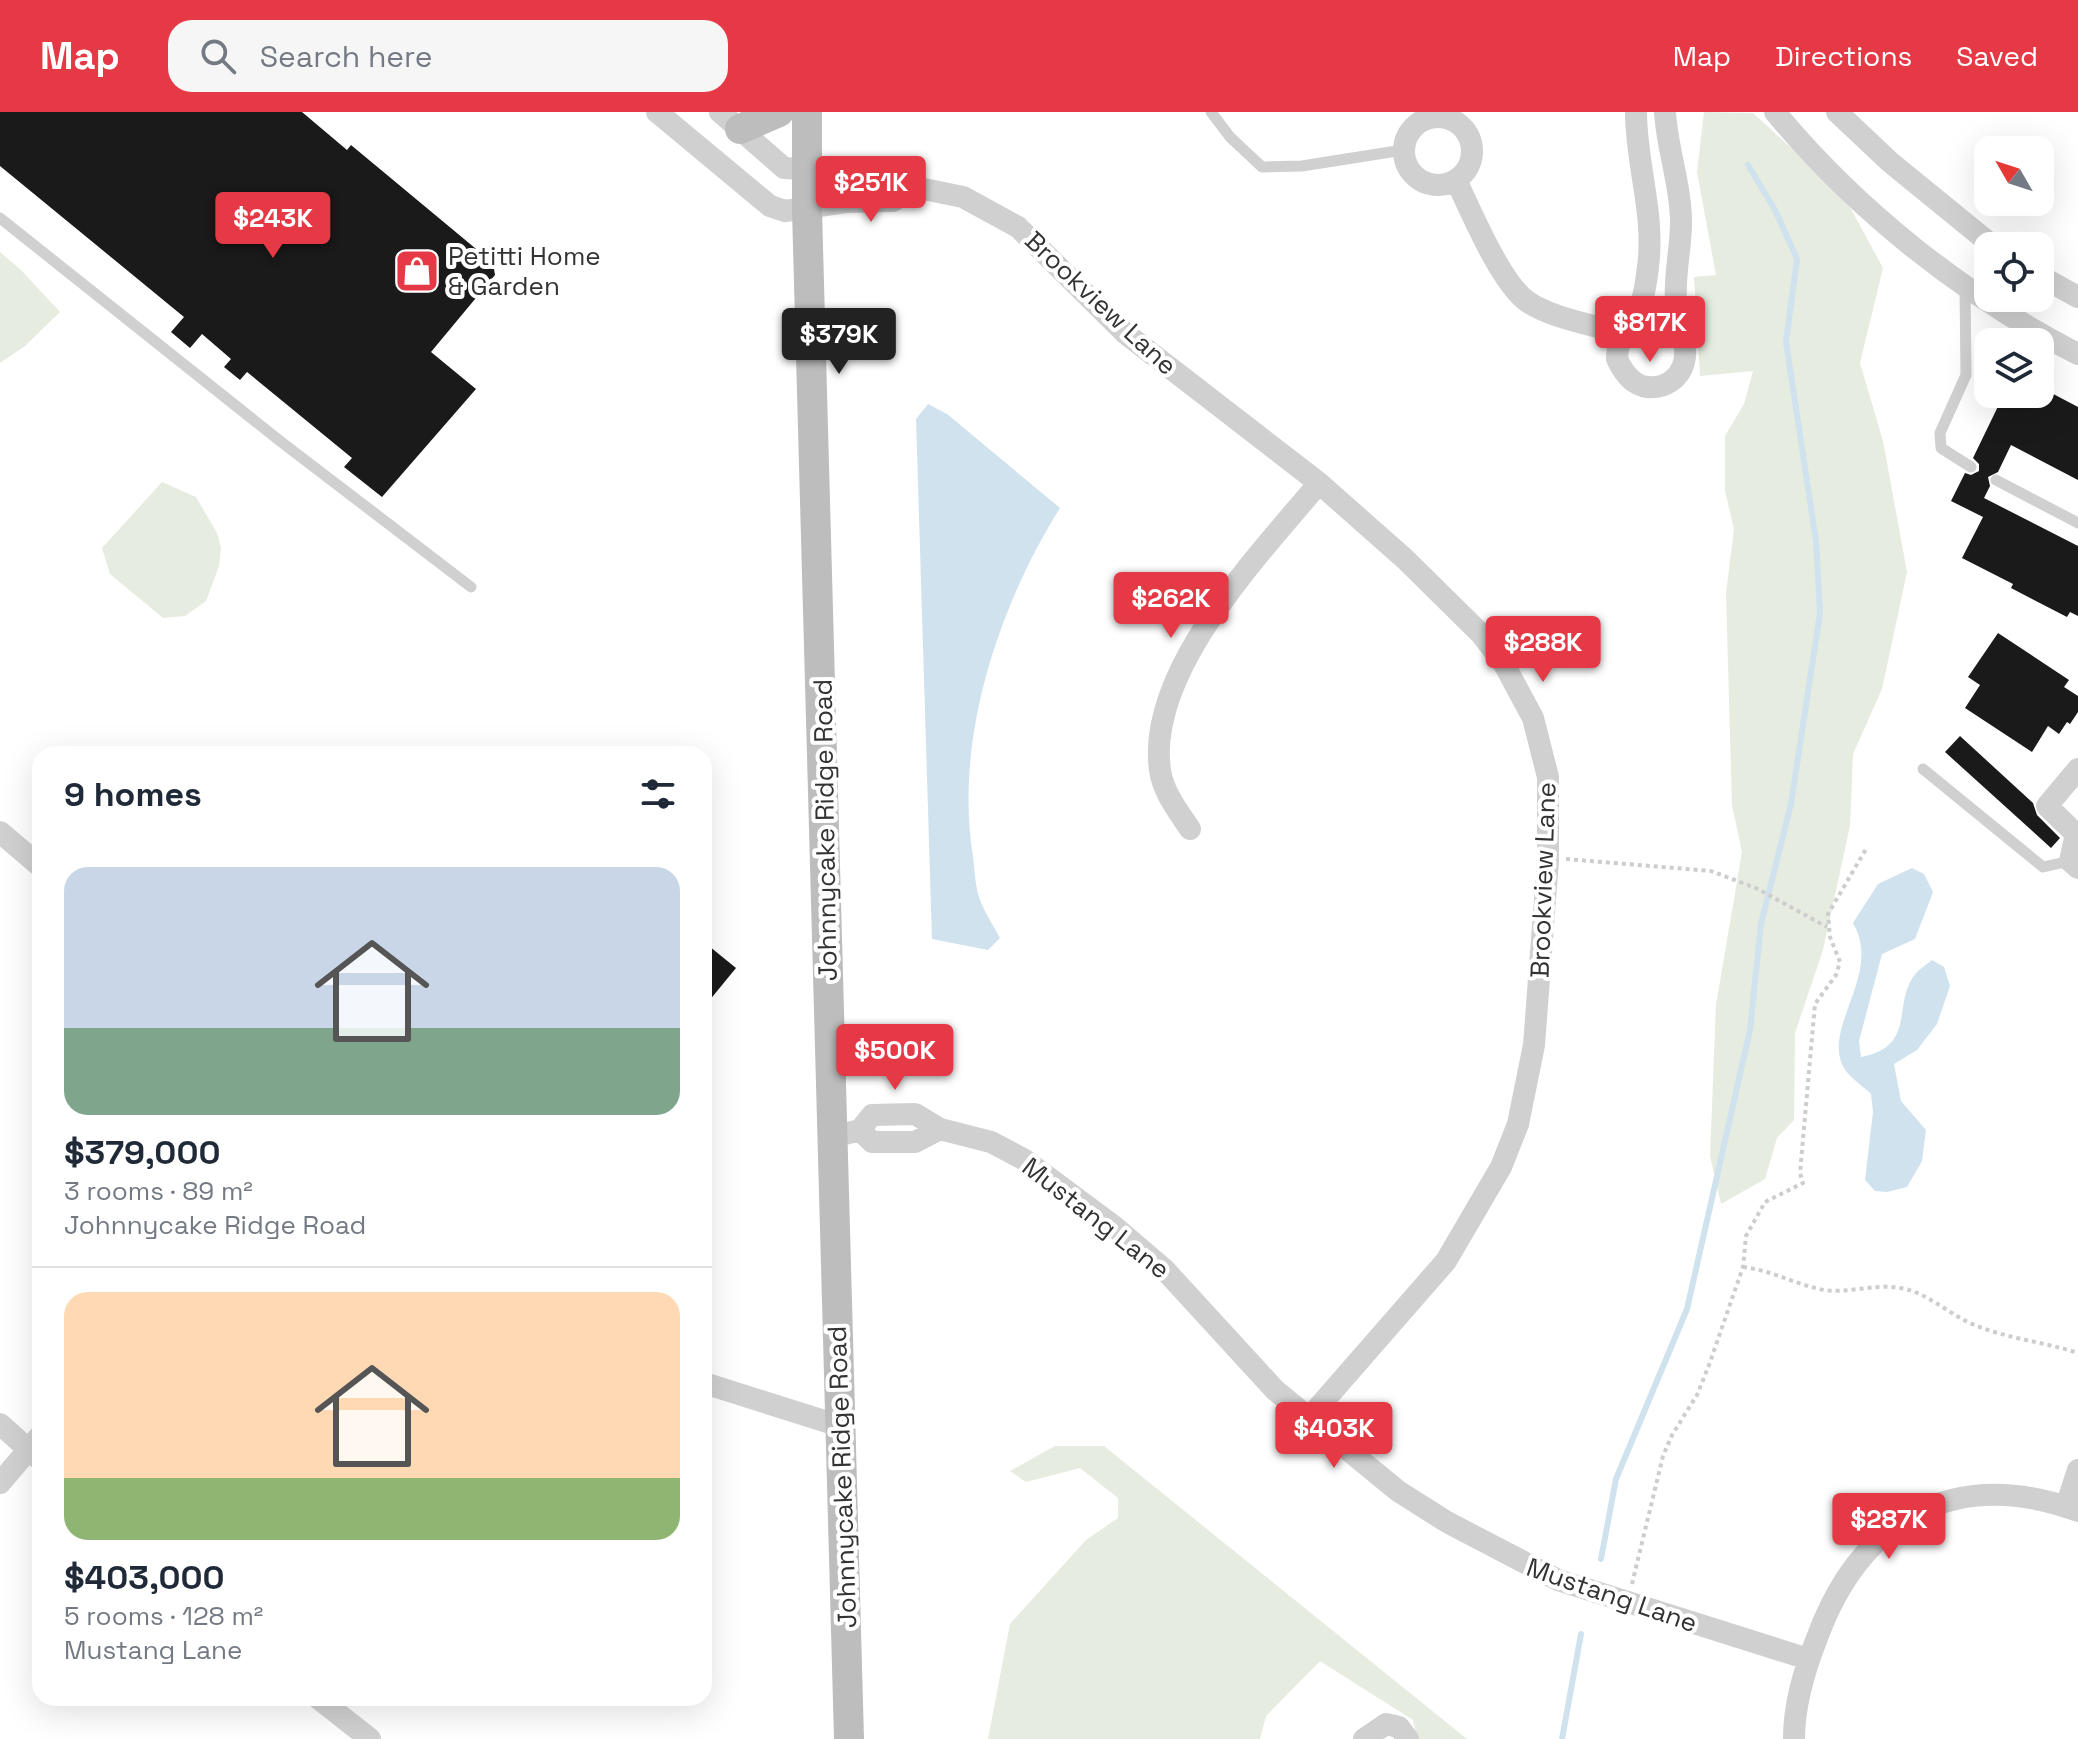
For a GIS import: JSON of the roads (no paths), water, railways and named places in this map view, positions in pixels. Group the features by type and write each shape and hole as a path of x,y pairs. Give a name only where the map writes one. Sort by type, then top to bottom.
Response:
{"main road":[{"path":"730,120 779,112"},
{"name":"Johnnycake Ridge Road","path":"807,112 807,210 847,1134 840,1426 849,1739"}],"street":[{"path":"657,112 770,206 785,211 846,202 893,201 914,187"},
{"path":"1636,112 1649,204 1649,263 1643,302 1622,334 1617,359 1622,370 1639,386 1661,387 1671,381 1683,366 1686,353 1675,297 1681,220 1665,112"},
{"path":"1775,112 1809,154 1965,286 2078,354"},
{"path":"1837,112 1890,162 1976,232"},
{"path":"1429,118 1450,119 1467,132 1472,153 1470,164 1456,180 1435,185 1425,183 1409,170 1403,150 1411,130 1429,118"},
{"name":"Brookview Lane","path":"730,120 784,168 896,174 914,187 963,197 1018,227 1125,333 1319,483 1405,559 1482,635 1504,664 1533,718 1548,777 1548,857 1534,1045 1518,1124 1501,1167 1446,1261 1309,1418"},
{"path":"1456,180 1493,254 1512,286 1528,302 1622,334"},
{"path":"2054,284 2078,297"},
{"path":"1190,829 1166,792 1160,773 1158,754 1166,709 1174,686 1205,626 1222,602 1319,483"},
{"path":"2074,865 2076,834 2047,806 2078,769"},
{"path":"0,832 32,859"},
{"name":"Mustang Lane","path":"847,1134 872,1115 915,1114 940,1129 991,1142 1025,1160 1115,1227 1164,1269 1275,1390 1398,1491 1447,1522 1558,1580 1808,1659"},
{"path":"712,1386 840,1426"},
{"path":"0,1424 32,1445"},
{"path":"0,1483 32,1452"},
{"path":"1794,1739 1799,1693 1808,1659 1844,1578 1875,1542 1912,1516 1951,1501 1991,1495 2029,1497 2072,1509 2078,1470"},
{"path":"328,1706 370,1739"},
{"path":"1364,1739 1386,1724 1399,1727 1408,1739"}],"lane":[{"path":"1211,112 1230,137 1262,167 1302,166 1403,150"},
{"path":"0,218 280,441 471,587"},
{"path":"1965,286 1966,375 1940,433 1941,448 1971,467"},
{"path":"1996,480 2078,523"},
{"path":"1923,769 2043,867 2074,865"}],"water":[{"path":"928,404 947,414 1060,508 1018,588 1000,631 976,721 970,767 969,812 975,879 982,905 1000,938 988,950 932,939 916,419"},
{"path":"1912,868 1924,874 1933,892 1915,939 1882,954 1859,1041 1861,1057 1879,1051 1890,1043 1901,1022 1909,984 1917,972 1932,960 1944,967 1950,986 1937,1024 1917,1050 1894,1064 1901,1101 1926,1130 1922,1161 1907,1187 1887,1192 1875,1191 1865,1180 1873,1112 1871,1094 1844,1068 1839,1052 1840,1036 1861,962 1860,942 1853,923 1878,884"}],"waterway":[{"path":"1601,1559 1616,1479 1687,1309 1750,1030 1761,924 1791,804 1820,613 1816,541 1786,342 1797,259 1775,210 1748,165"},
{"path":"1562,1739 1581,1634"}],"place":[{"name":"Petitti Home & Garden","path":"417,271"}]}
